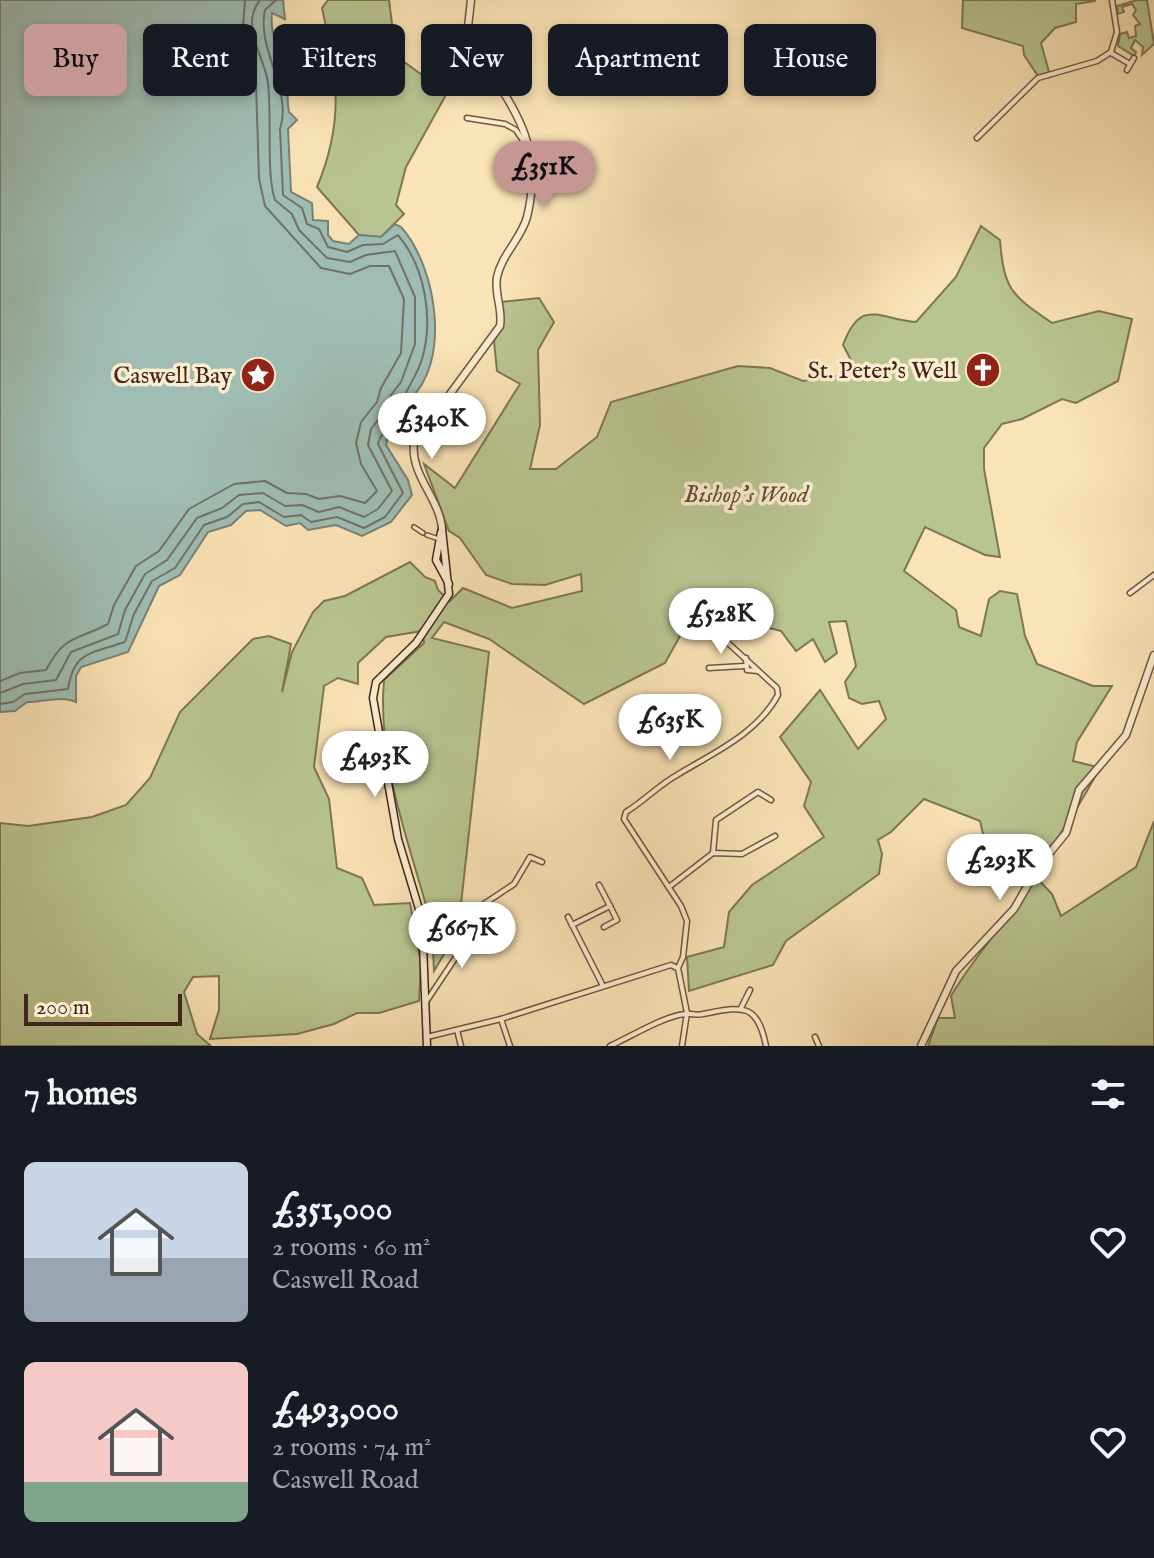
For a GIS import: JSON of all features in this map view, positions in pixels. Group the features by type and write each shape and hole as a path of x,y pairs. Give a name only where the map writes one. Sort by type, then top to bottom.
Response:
{"street":[{"path":"427,1046 422,919 398,839 373,698 376,682 416,643 451,589 440,515 424,490 414,443 500,326 497,280 503,259 527,220 534,179 531,149 524,128 471,42 468,27 471,0"},
{"path":"977,138 1038,78 1097,61 1111,52 1117,32 1112,0"},
{"path":"1111,52 1130,64"},
{"path":"1127,70 1134,58"},
{"path":"467,118 505,124 516,130 531,149"},
{"path":"982,132 988,138"},
{"path":"414,527 439,539"},
{"path":"442,529 436,560 451,589"},
{"path":"1130,593 1154,575"},
{"path":"682,1046 687,1013 678,968 683,957 687,921 669,887 625,823 626,812 673,777 715,754 766,714 778,695 777,688 716,632"},
{"path":"921,1046 956,971 1014,909 1039,866 1066,833 1079,790 1126,735 1154,655"},
{"path":"744,666 746,658"},
{"path":"709,668 744,666 751,672 758,671"},
{"path":"713,853 713,825 718,817 758,792 771,800"},
{"path":"669,887 713,853 742,854 775,836"},
{"path":"425,1004 468,939 484,904 514,884 530,857 542,862"},
{"path":"599,885 620,919 604,927"},
{"path":"572,925 610,906"},
{"path":"568,917 602,984"},
{"path":"427,1037 501,1019 602,984 671,965 678,968"},
{"path":"741,1008 750,990"},
{"path":"610,1046 687,1013 697,1015 741,1008 762,1024 766,1046"},
{"path":"501,1019 510,1046"},
{"path":"457,1030 461,1046"},
{"path":"815,1037 819,1046"}],"green space":[{"path":"328,0 389,0 392,24 325,24 322,8"},
{"path":"963,0 1095,1 1076,4 1076,22 1055,28 1041,43 1049,72 1038,76 1024,55 1023,46 962,28"},
{"path":"1147,0 1154,44 1142,55 1143,47 1135,40 1131,48 1136,52 1134,56 1118,46 1120,34 1127,32 1129,38 1136,36 1135,26 1140,24 1133,15 1136,10 1132,4 1122,7 1124,12 1118,14 1117,6"},
{"path":"405,63 421,74 421,96 445,96 406,167 396,205 404,214 381,237 359,235 317,187 332,140 336,98 405,96"},
{"name":"Bishop's Wood","path":"981,226 1000,240 1004,271 1012,290 1052,323 1099,311 1132,319 1118,381 1076,403 1062,399 1022,419 1002,424 984,448 984,469 1000,557 985,555 925,527 904,571 956,610 959,627 981,636 989,599 1000,591 1017,594 1025,636 1037,664 1093,686 1112,686 1077,742 1073,761 1093,766 1098,772 1057,838 1037,859 1027,864 1005,843 997,846 983,834 980,821 924,799 891,832 878,840 882,854 879,874 786,941 773,965 689,991 687,957 724,947 729,912 752,885 824,837 804,806 811,782 780,737 820,690 858,749 886,719 879,701 862,704 849,698 845,682 856,666 846,621 829,622 837,653 825,662 813,639 796,651 781,631 741,621 690,618 665,663 584,704 489,639 444,622 432,638 489,652 458,931 434,971 430,923 396,800 383,710 384,680 424,643 422,631 386,637 358,663 358,684 338,678 324,686 314,767 329,799 337,868 362,878 374,905 410,903 421,963 419,1001 379,1013 357,1013 334,1024 297,1034 210,1039 219,1010 219,976 193,977 184,992 197,1034 211,1046 0,1046 0,823 28,826 92,817 126,805 150,778 180,712 253,639 269,636 291,644 282,692 292,652 313,612 324,601 345,596 410,562 425,577 435,581 438,590 450,601 463,588 512,608 582,591 581,574 545,585 512,584 486,575 460,538 449,531 424,464 455,488 520,384 497,371 494,341 501,328 501,302 539,298 554,322 538,350 540,425 530,469 556,469 597,437 611,402 738,366 770,368 803,381 850,374 852,362 843,345 857,321 872,314 916,322 956,277"},
{"path":"1154,821 1154,1046 928,1046 938,1018 955,1018 951,996 961,980 1036,877 1052,894 1061,916 1136,867"}],"water":[{"path":"0,0 283,0 285,19 272,13 273,96 288,96 289,112 297,120 288,129 291,192 312,203 313,220 328,221 328,235 333,241 349,244 359,235 381,237 395,224 401,227 413,244 431,290 435,340 431,364 422,385 408,401 408,410 388,436 386,445 408,480 412,495 391,522 362,536 336,525 308,530 300,523 286,526 260,510 246,511 231,525 208,532 180,575 159,586 128,652 81,667 76,676 76,702 58,699 27,702 15,711 0,712"}],"place":[{"name":"St. Peter's Well","path":"983,370"},
{"name":"Caswell Bay","path":"258,375"}]}
